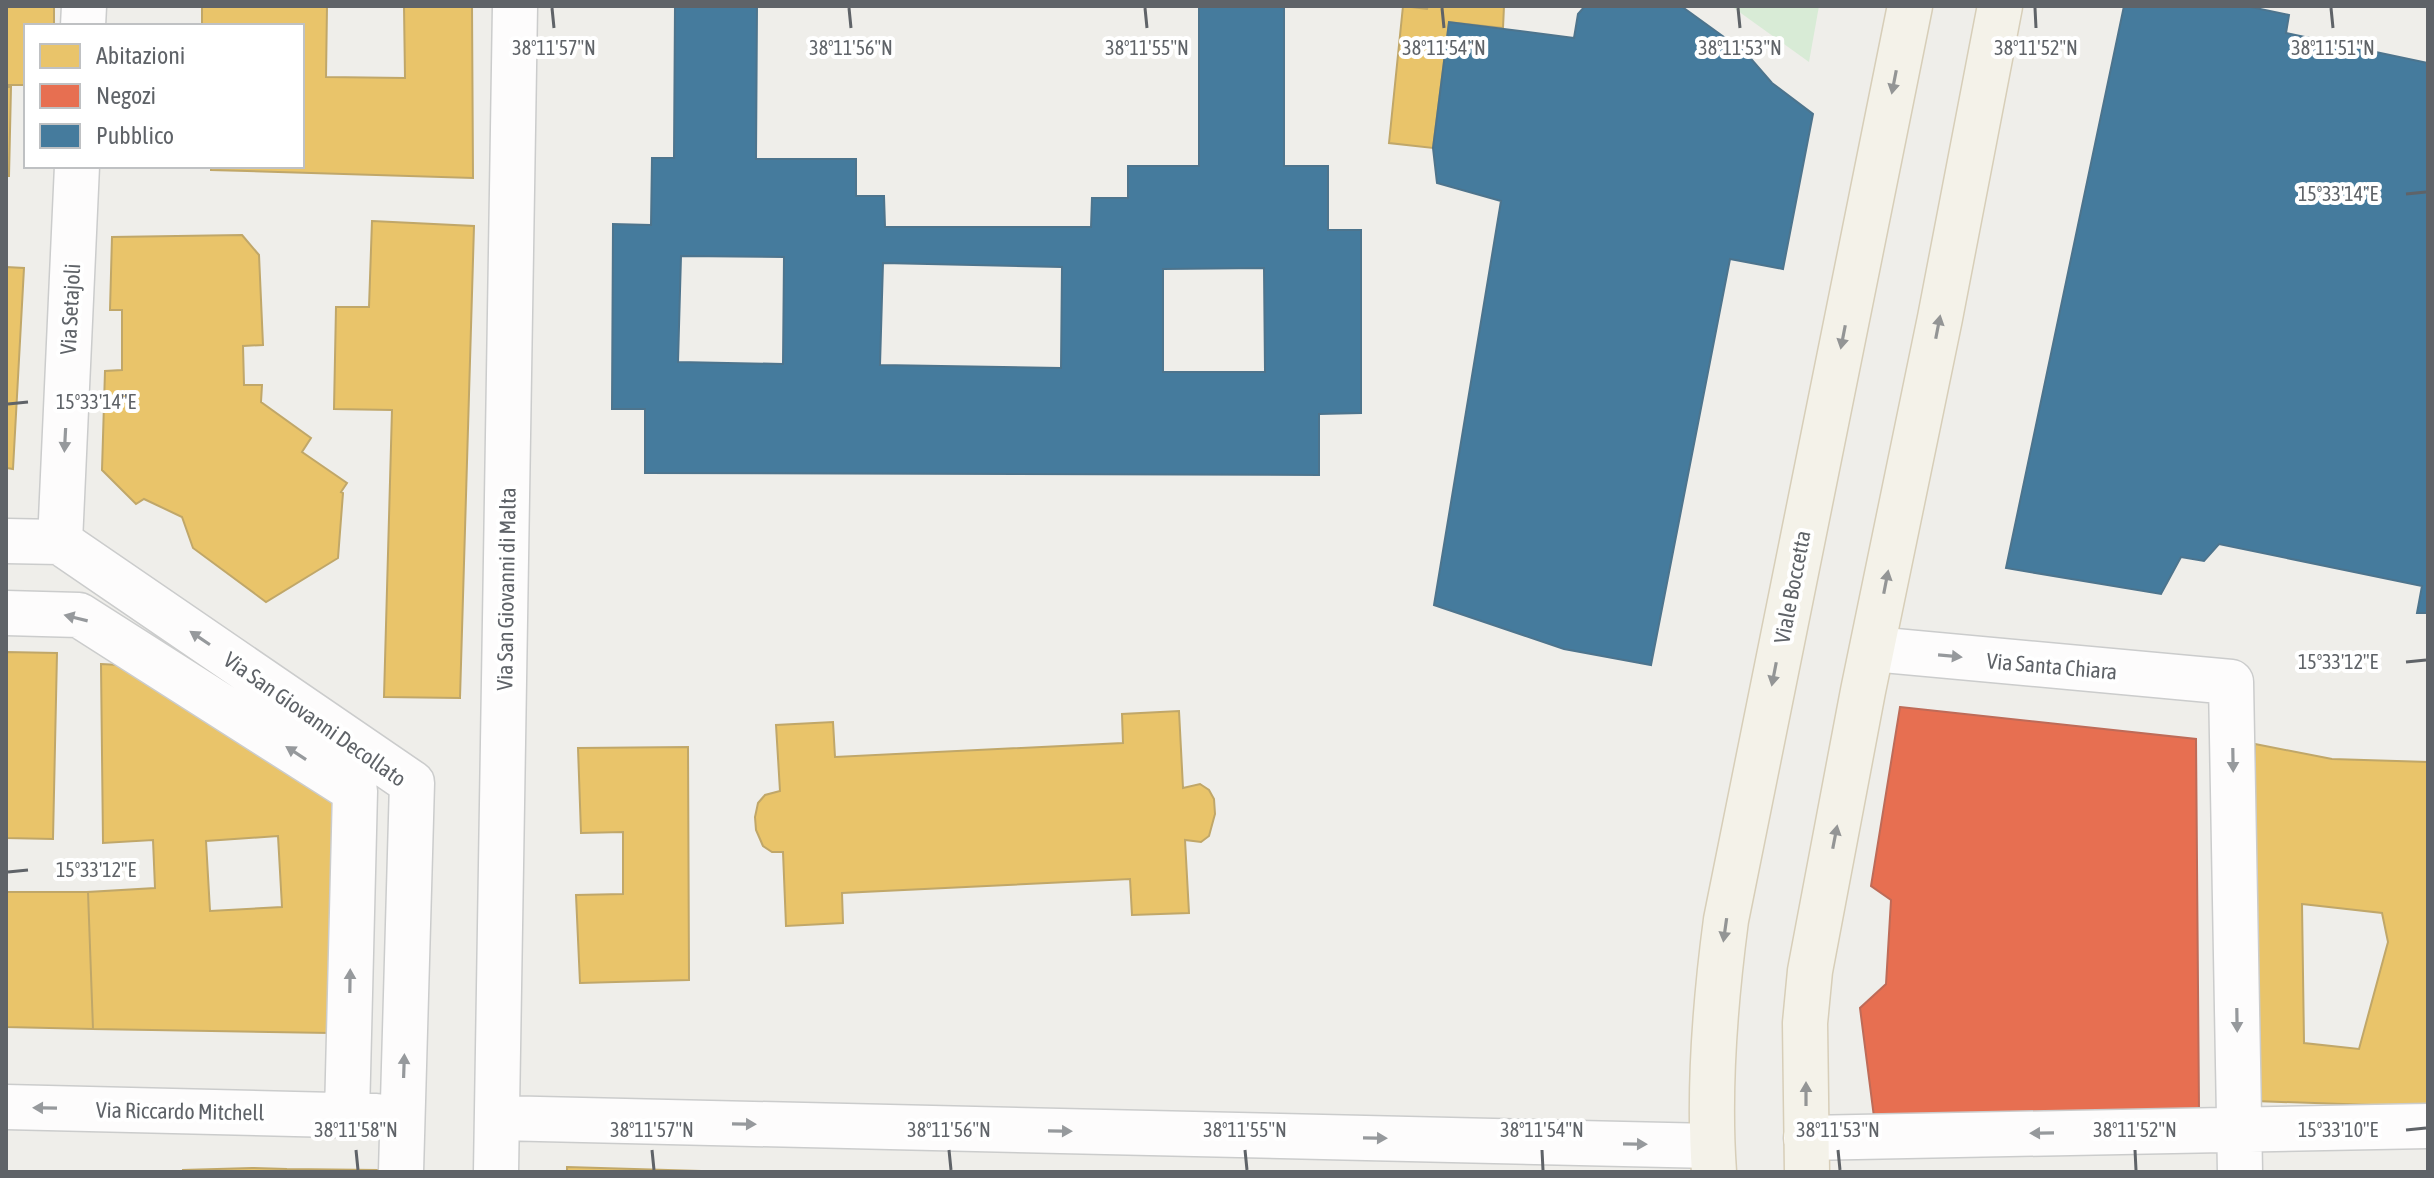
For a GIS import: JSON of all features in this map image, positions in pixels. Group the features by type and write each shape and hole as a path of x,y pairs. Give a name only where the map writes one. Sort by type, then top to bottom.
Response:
{"main road":[{"name":"Viale Boccetta","path":"1713,1159 1716,1016 1726,920 1910,6"},
{"path":"1806,1155 1805,1023 1810,971 2000,6"}],"street":[{"name":"Via San Giovanni di Malta","path":"496,1172 515,6"},
{"name":"Via Setajoli","path":"60,542 77,168"},
{"path":"6,541 60,542"},
{"name":"Via San Giovanni Decollato","path":"60,542 412,783 401,1172"},
{"path":"6,613 79,615 355,791 347,1115"},
{"name":"Via Santa Chiara","path":"1873,649 2231,682 2240,1151"},
{"name":"Via Riccardo Mitchell","path":"6,1107 403,1116"},
{"path":"498,1118 1319,1154 1713,1159"},
{"path":"1806,1155 2240,1151 2428,1126"}],"green space":[{"path":"1731,6 1819,6 1809,62"}],"building: Abitazioni":[{"path":"6,6 54,6 54,24 24,24 24,85 6,85"},
{"path":"202,6 327,6 326,77 405,78 404,6 472,6 473,178 211,170 304,168 304,24 202,24"},
{"path":"1403,6 1427,9 1428,6 1504,6 1503,28 1449,22 1433,148 1389,143"},
{"path":"6,87 11,87 9,176 6,176"},
{"path":"372,221 474,226 460,698 384,697 392,410 334,409 336,307 369,307"},
{"path":"242,235 259,255 263,345 243,346 244,385 262,385 261,402 311,438 302,452 347,483 341,492 338,558 266,602 193,548 182,517 144,499 136,504 102,470 105,371 122,370 122,310 110,310 112,237"},
{"path":"6,267 24,268 13,469 6,468"},
{"path":"6,652 57,653 53,839 6,838"},
{"path":"101,664 137,666 337,794 330,1033 93,1029 88,892 155,888 153,840 103,843","holes":["278,836 282,907 210,911 206,841"]},
{"path":"1179,711 1183,788 1200,784 1209,790 1214,799 1215,814 1209,836 1201,842 1185,840 1189,913 1132,915 1130,879 842,893 843,923 786,926 783,852 772,852 763,846 756,830 755,817 758,803 765,795 780,791 776,725 833,722 835,757 1123,743 1122,714"},
{"path":"2255,744 2332,759 2428,762 2428,1107 2255,1101 2251,896","holes":["2302,904 2382,913 2388,942 2359,1049 2304,1043"]},
{"path":"688,747 689,980 580,983 576,895 623,894 623,832 581,833 578,748"},
{"path":"6,892 88,892 93,1029 6,1027"},
{"path":"567,1167 735,1172 567,1172"},
{"path":"286,1169 286,1172 183,1172 183,1170"},
{"path":"286,1169 377,1170 377,1172 286,1172"}],"building: Negozi":[{"path":"1900,707 2196,739 2199,1111 1874,1117 1860,1008 1886,984 1891,900 1871,886"}],"building: Pubblico":[{"path":"675,6 757,6 756,159 856,159 856,196 884,196 885,227 1091,227 1092,198 1128,198 1128,166 1199,166 1199,6 1284,6 1284,166 1328,166 1328,230 1361,230 1361,413 1319,414 1319,475 645,473 645,409 612,409 613,224 651,225 652,158 674,158","holes":["681,256 784,257 783,364 678,362","883,263 1062,267 1061,368 880,365","1264,268 1265,372 1163,372 1163,269"]},
{"path":"1585,6 1681,6 1746,53 1772,83 1813,114 1783,269 1730,259 1651,665 1564,649 1434,605 1501,201 1437,183 1433,148 1449,22 1574,38 1578,14"},
{"path":"2124,6 2246,6 2289,15 2286,33 2428,63 2428,613 2417,613 2422,586 2219,544 2204,561 2181,557 2161,594 2006,568"}]}
